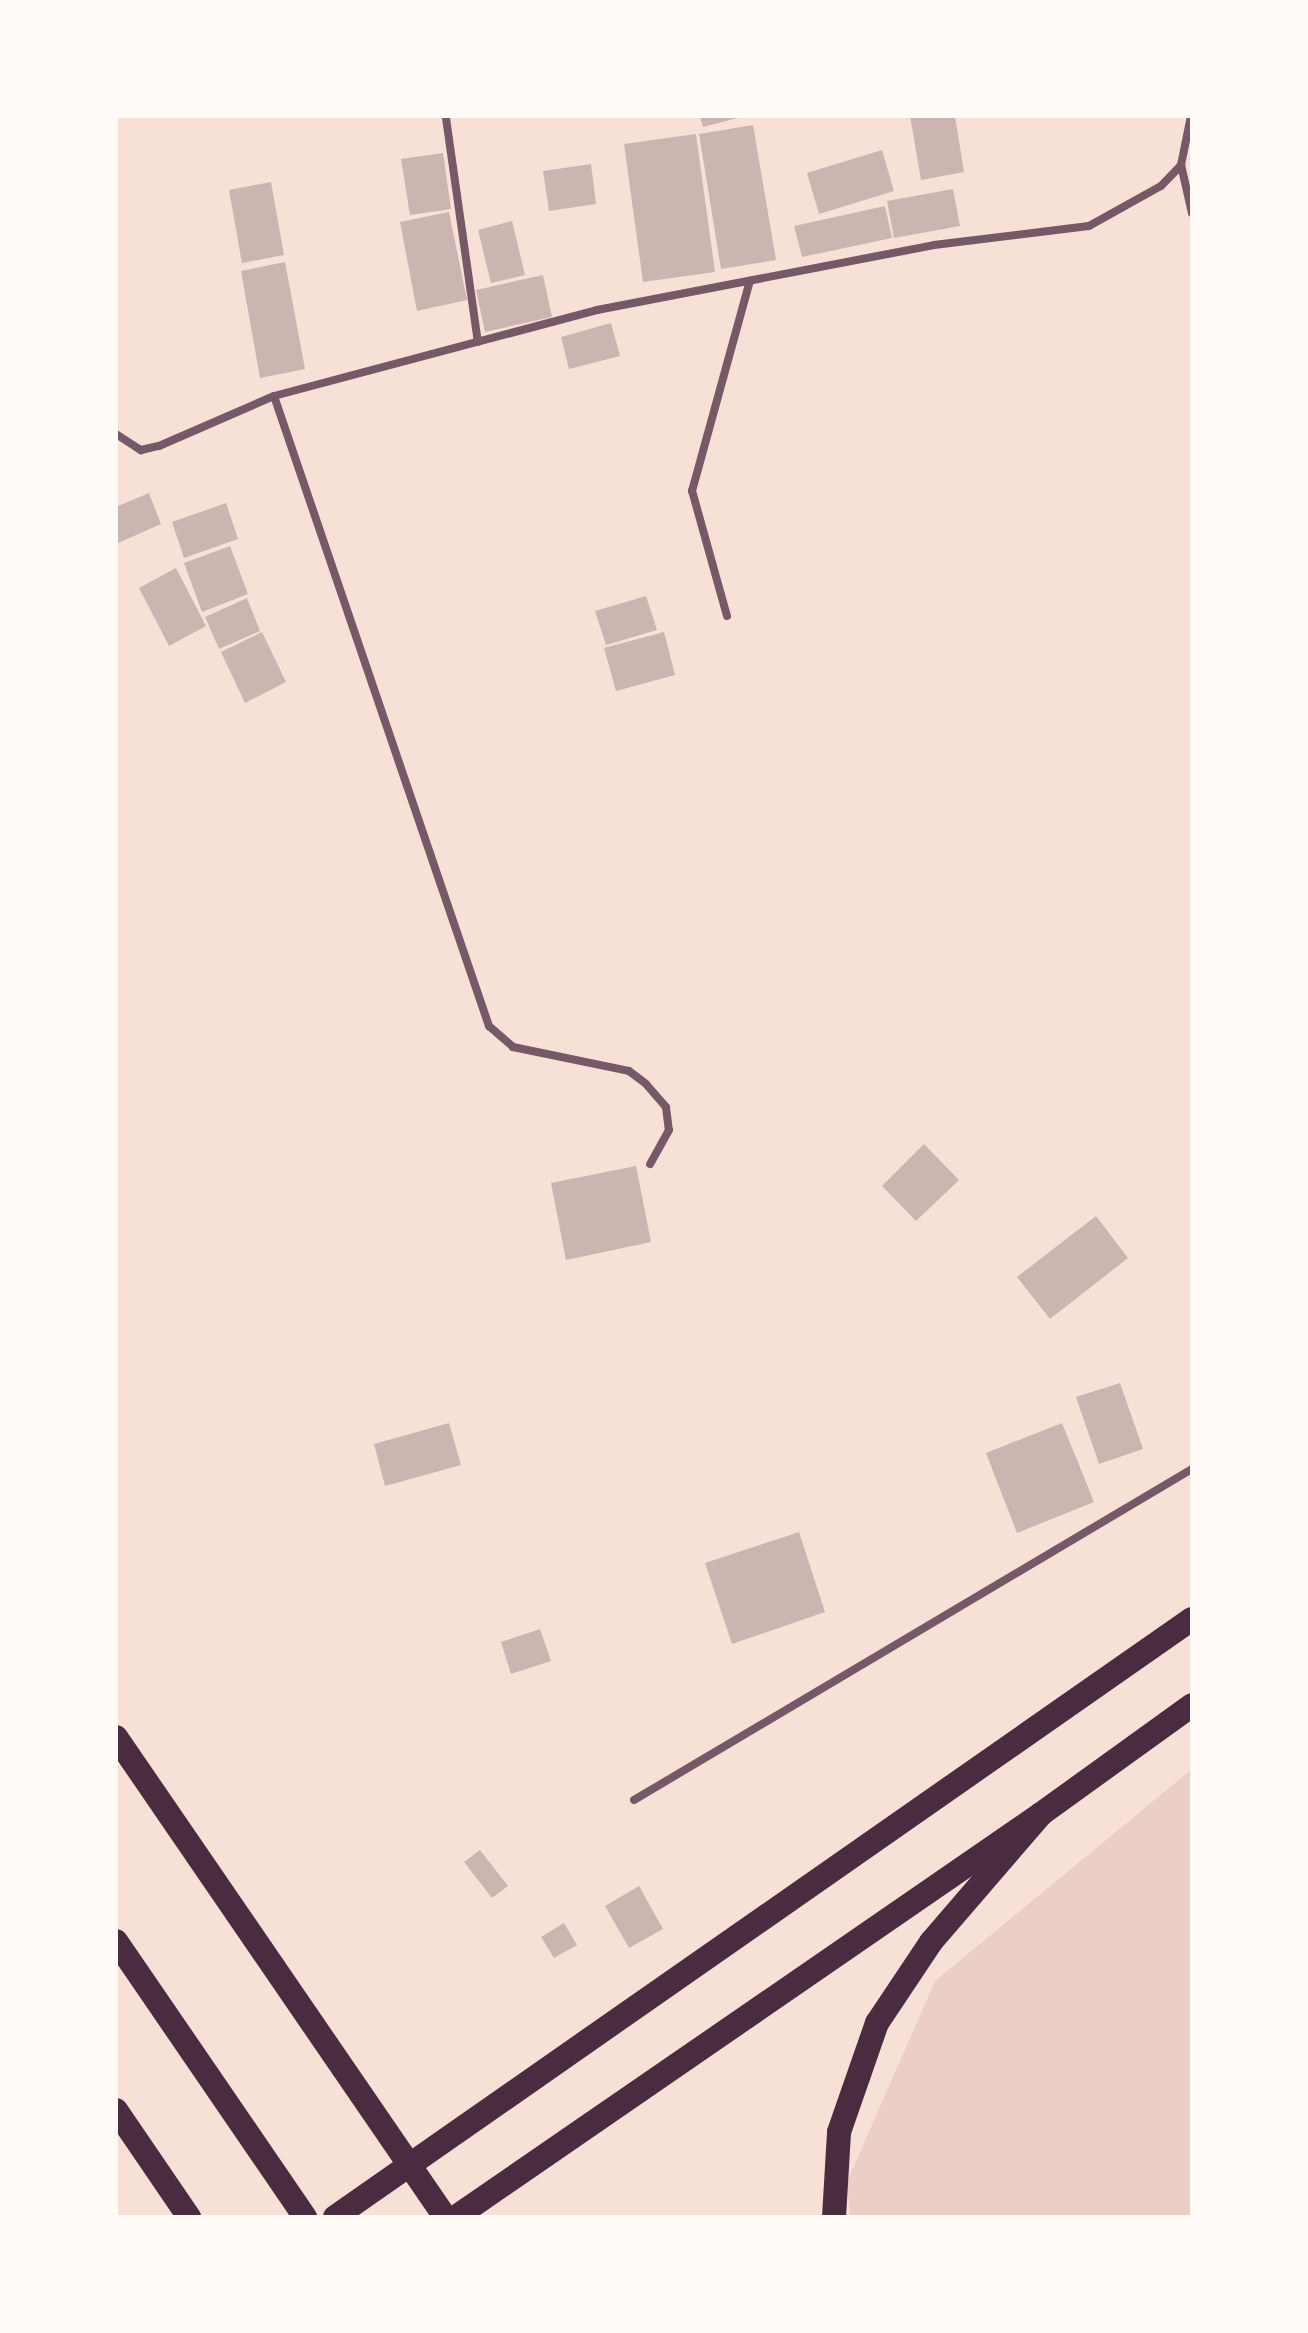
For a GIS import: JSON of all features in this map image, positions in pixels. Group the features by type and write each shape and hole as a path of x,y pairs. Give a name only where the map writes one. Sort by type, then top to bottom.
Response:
{"highway":[{"path":"335,2217 1192,1619"},
{"path":"456,2217 1041,1814 1192,1705"},
{"path":"116,1737 445,2217"},
{"path":"834,2217 839,2132 877,2023 931,1942 1041,1814"},
{"path":"116,1941 305,2217"},
{"path":"116,2110 189,2217"}],"street":[{"path":"1191,116 1181,165 1192,213"},
{"path":"446,118 478,342"},
{"path":"116,434 141,450 159,446 274,396 478,342 750,281 934,245 1089,226 1161,186 1181,165"},
{"path":"727,616 692,491 750,281"},
{"path":"274,396 489,1026 513,1047 629,1071 646,1084 666,1107 669,1130 650,1164"},
{"path":"634,1800 1192,1469"}],"shaded area":[{"path":"1192,1769 1192,2217 850,2217 847,2182 935,1981"}],"building":[{"path":"700,116 742,116 742,117 703,127"},
{"path":"910,116 955,116 964,172 921,180"},
{"path":"753,125 776,260 721,269 699,134"},
{"path":"696,134 715,272 643,282 624,144"},
{"path":"882,150 894,191 819,214 807,173"},
{"path":"443,153 451,209 410,215 401,159"},
{"path":"591,164 596,204 549,211 543,171"},
{"path":"271,182 284,255 242,263 229,190"},
{"path":"953,189 960,226 894,238 887,201"},
{"path":"885,206 892,238 802,257 794,226"},
{"path":"449,212 467,300 417,311 400,222"},
{"path":"512,221 525,275 491,283 478,230"},
{"path":"285,262 305,369 260,378 241,271"},
{"path":"543,275 552,317 485,332 476,290"},
{"path":"611,323 620,356 569,369 561,337"},
{"path":"149,493 161,524 116,544 116,507"},
{"path":"226,503 238,539 184,558 172,522"},
{"path":"230,546 248,594 202,612 184,563"},
{"path":"176,568 206,626 169,646 139,588"},
{"path":"646,596 657,630 606,645 595,611"},
{"path":"247,598 260,631 219,649 205,617"},
{"path":"262,632 286,682 245,703 221,652"},
{"path":"664,632 675,675 616,691 604,648"},
{"path":"924,1144 959,1180 916,1221 882,1186"},
{"path":"636,1166 651,1242 566,1260 551,1183"},
{"path":"1096,1216 1128,1258 1050,1319 1017,1277"},
{"path":"1120,1383 1143,1449 1099,1464 1076,1397"},
{"path":"449,1423 461,1465 385,1486 374,1444"},
{"path":"1062,1423 1094,1502 1017,1533 986,1453"},
{"path":"799,1532 825,1612 732,1644 705,1563"},
{"path":"540,1629 551,1661 511,1674 501,1642"},
{"path":"480,1850 508,1886 492,1898 464,1862"},
{"path":"639,1886 663,1929 629,1948 605,1906"},
{"path":"564,1923 577,1945 554,1958 541,1937"}]}
